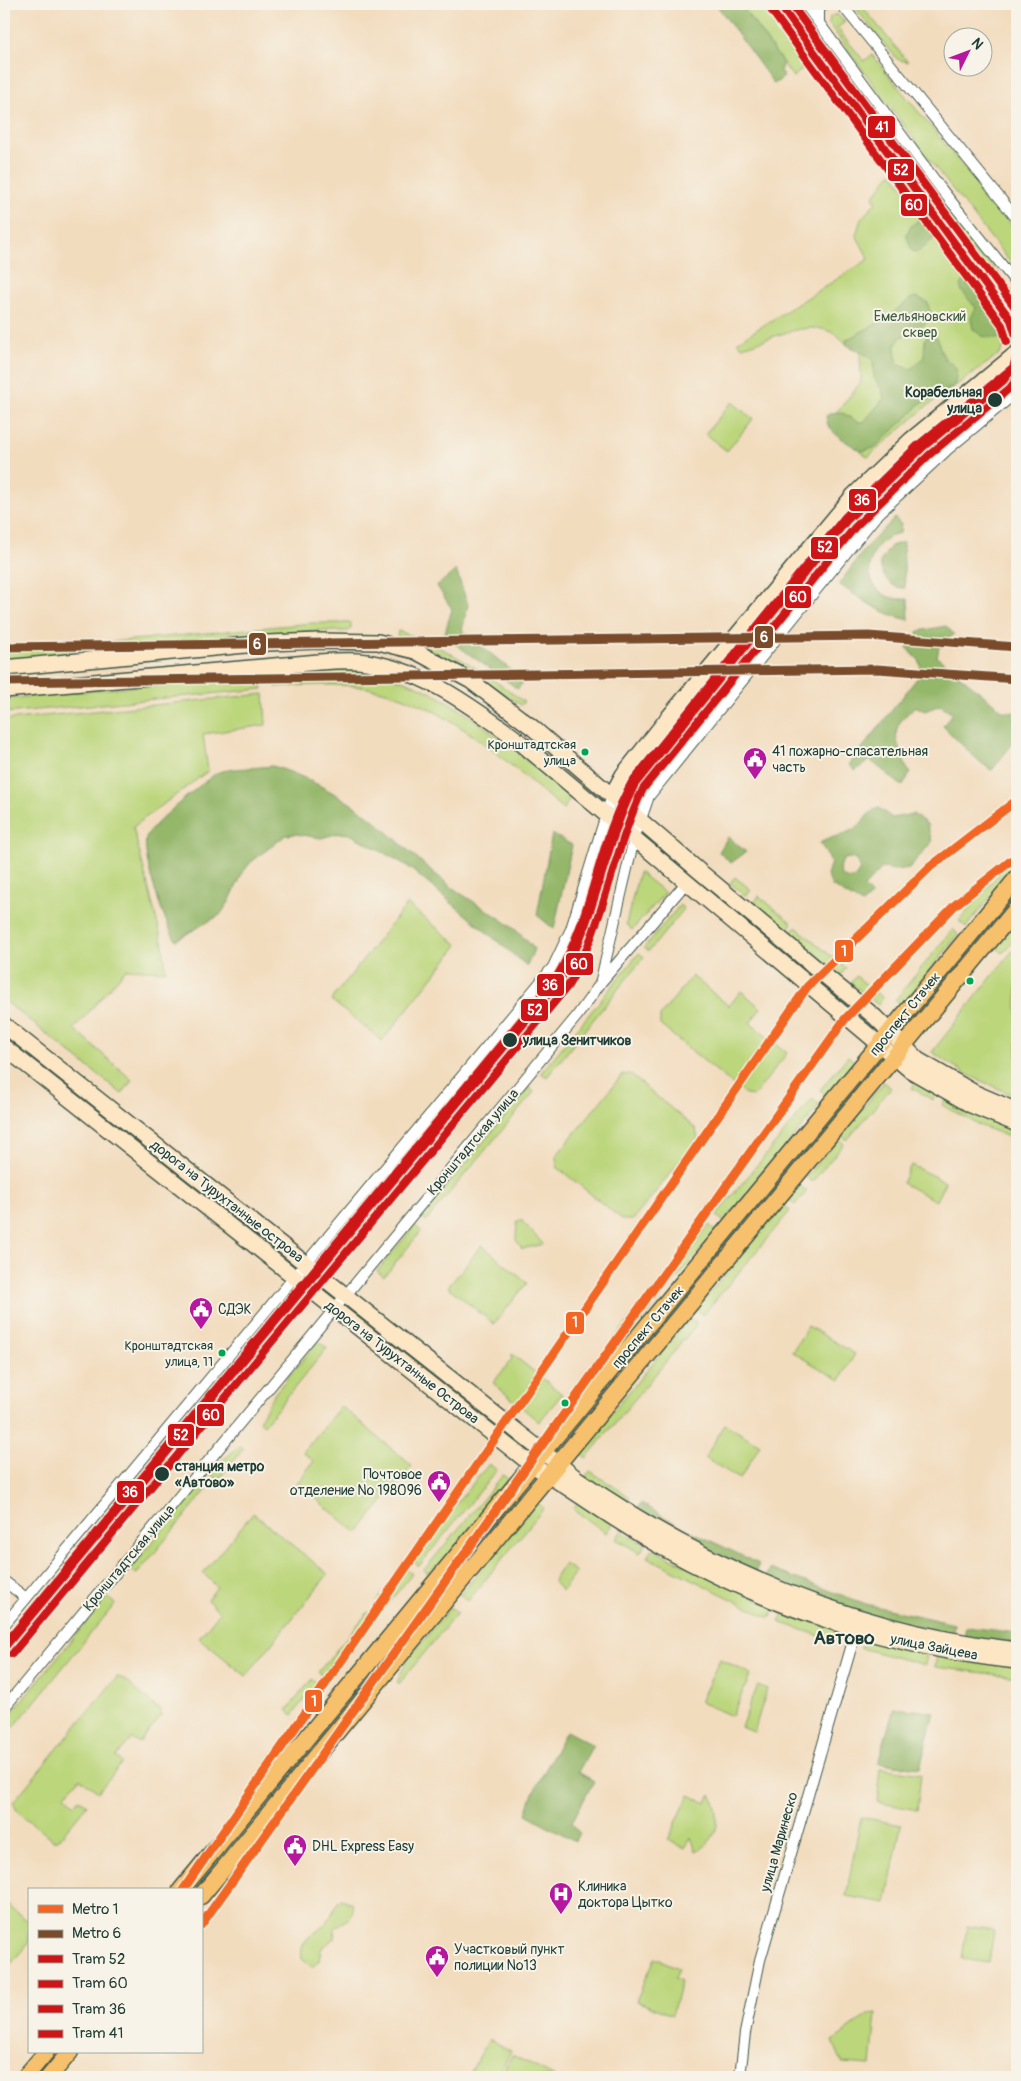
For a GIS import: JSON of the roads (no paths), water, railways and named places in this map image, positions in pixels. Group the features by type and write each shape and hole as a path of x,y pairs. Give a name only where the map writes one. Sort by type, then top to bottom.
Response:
{"main road":[{"name":"проспект Стачек","path":"183,1888 1017,878"},
{"name":"проспект Стачек","path":"202,1895 1017,908"},
{"path":"25,2077 44,2054"},
{"path":"49,2077 68,2054"}],"street":[{"path":"805,4 942,190 1017,284"},
{"path":"820,24 819,9 825,4"},
{"path":"840,5 1017,219"},
{"path":"4,1625 553,967 571,929 612,795 623,775 668,718 853,496 911,440 1017,353"},
{"name":"Кронштадтская улица","path":"4,1708 336,1309 577,1016 600,984 634,839 650,796 864,530 907,484 1017,392"},
{"path":"4,668 267,643 351,641 391,644 431,658 471,681 528,724 875,1017 885,1038"},
{"path":"4,690 319,662 358,661 390,667 436,685 463,700 515,738 686,883 885,1038 898,1051 910,1070 971,1105 1017,1124"},
{"path":"600,984 686,883"},
{"name":"дорога на Турухтанные острова","path":"4,1025 544,1451"},
{"name":"дорога на Турухтанные острова","path":"4,1047 295,1277"},
{"path":"898,1051 918,1060 975,1093 1017,1111"},
{"name":"дорога на Турухтанные Острова","path":"295,1277 532,1465"},
{"name":"улица Зайцева","path":"544,1451 554,1469"},
{"name":"улица Зайцева","path":"532,1465 554,1469 670,1538 768,1585 858,1624 932,1648 1017,1661"},
{"path":"4,1581 26,1598"},
{"name":"улица Зайцева","path":"858,1624 1017,1650"},
{"name":"улица Маринеско","path":"740,2077 745,2033 760,1960 858,1624"}],"metro line":[{"name":"6","path":"4,647 869,636 1017,647"},
{"name":"6","path":"4,682 877,669 1017,679"},
{"name":"1","path":"184,1888 807,987 930,867 1017,800"},
{"name":"1","path":"202,1924 845,1019 955,905 1017,856"}],"tram line":[{"name":"52","path":"779,4 1011,320 1017,339"},
{"name":"41","path":"791,4 1017,310"},
{"name":"60","path":"771,10 1002,325 1007,342"},
{"name":"52","path":"4,1648 560,980 582,932 615,833 635,784 847,520 922,448 1003,381 1013,368 1017,353"},
{"name":"36","path":"4,1645 556,978 579,930 611,830 632,782 845,517 917,446 1011,369"},
{"name":"60","path":"12,1654 568,986 591,938 623,838 643,789 855,527 929,455 1010,388 1017,379"}],"place":[{"name":"Корабельная улица","path":"995,400"},
{"name":"Кронштадтская улица","path":"585,752"},
{"name":"41 пожарно-спасательная часть","path":"755,780"},
{"name":"улица Зенитчиков","path":"510,1040"},
{"name":"СДЭК","path":"201,1330"},
{"name":"Кронштадтская улица, 11","path":"222,1353"},
{"name":"станция метро «Автово»","path":"162,1474"},
{"name":"Почтовое отделение № 198096","path":"439,1503"},
{"name":"DHL Express Easy","path":"295,1867"},
{"name":"Клиника доктора Цытко","path":"561,1915"},
{"name":"Участковый пункт полиции №13","path":"437,1978"}],"district":[{"name":"Автово","path":"844,1638"}],"park label":[{"name":"Емельяновский сквер","path":"920,324"}]}
